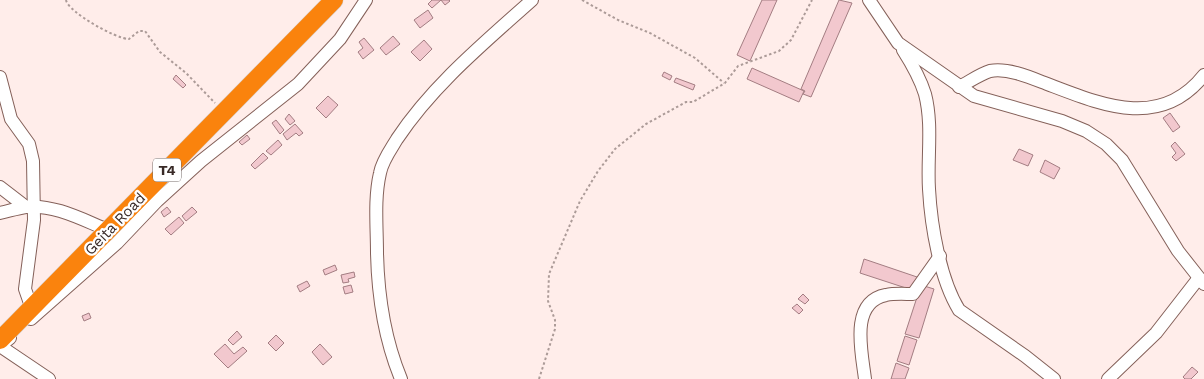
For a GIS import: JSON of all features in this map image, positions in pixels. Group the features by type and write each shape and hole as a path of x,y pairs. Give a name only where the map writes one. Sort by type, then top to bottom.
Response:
{"highway":[{"name":"Geita Road","path":"0,340 334,0"}],"street":[{"path":"49,379 0,346 117,243 201,161 298,84 340,38 366,0"},
{"path":"401,379 386,333 378,282 376,218 380,171 410,120 437,89 532,0"},
{"path":"869,0 916,70 925,95 929,133 929,190 940,256 953,301 959,310 1025,356 1054,379"},
{"path":"898,43 974,96 1062,121 1086,131 1106,144 1122,160 1160,223 1201,281 1156,333 1108,379"},
{"path":"959,87 990,71 1005,71 1096,102 1151,109 1163,106 1203,78"},
{"path":"0,77 11,119 29,144 33,161 25,289 32,309"},
{"path":"0,187 30,207"},
{"path":"0,213 30,207 69,214 108,230"},
{"path":"865,379 860,332 866,308 872,301 888,294 913,294 940,256"}],"path":[{"path":"66,0 71,9 112,35 129,38 139,31 145,31 160,52 186,73 224,112"},
{"path":"582,0 618,20 650,33 695,58 725,83"},
{"path":"539,379 555,329 555,320 548,301 549,274 580,201 598,171 615,149 646,124 686,102 693,102 725,83 738,66 779,51 791,40 812,0"}],"building":[{"path":"432,0 441,0 432,8 428,4"},
{"path":"441,0 449,0 450,1 445,5"},
{"path":"762,0 777,0 750,61 737,55"},
{"path":"839,0 852,3 811,97 803,94 805,91 801,89"},
{"path":"428,10 433,18 420,28 414,20"},
{"path":"393,36 400,44 386,55 380,48"},
{"path":"364,38 374,50 363,59 358,52 363,48 359,42"},
{"path":"424,40 432,49 420,61 411,52"},
{"path":"752,68 804,91 799,102 747,79"},
{"path":"664,72 672,76 670,80 662,76"},
{"path":"176,75 186,85 183,88 173,79"},
{"path":"676,78 695,85 693,90 674,82"},
{"path":"328,96 338,105 326,118 316,108"},
{"path":"1170,113 1180,127 1173,132 1163,118"},
{"path":"289,114 295,121 290,125 285,119"},
{"path":"276,120 284,130 280,134 272,123"},
{"path":"295,124 303,133 299,136 296,133 287,140 283,134"},
{"path":"247,135 250,139 242,145 239,142"},
{"path":"278,140 282,145 271,155 266,151"},
{"path":"1175,142 1185,154 1176,161 1172,157 1176,153 1171,146"},
{"path":"1019,149 1033,155 1028,166 1013,160"},
{"path":"263,153 268,158 255,169 251,165"},
{"path":"1045,160 1060,168 1054,179 1040,172"},
{"path":"167,207 171,212 164,217 161,212"},
{"path":"192,207 197,212 186,221 182,216"},
{"path":"179,217 184,223 171,235 165,229"},
{"path":"864,259 920,278 915,291 860,273"},
{"path":"335,265 337,270 325,275 323,270"},
{"path":"354,272 355,277 348,279 349,282 343,283 341,275"},
{"path":"307,281 310,286 300,292 297,286"},
{"path":"351,285 353,292 345,294 343,287"},
{"path":"921,285 934,289 919,338 905,334"},
{"path":"803,294 809,300 805,304 798,299"},
{"path":"797,304 803,310 799,314 792,308"},
{"path":"89,313 91,318 84,321 82,316"},
{"path":"237,331 242,337 233,345 228,340"},
{"path":"276,335 284,343 276,351 268,343"},
{"path":"905,336 917,340 909,365 897,361"},
{"path":"225,344 234,354 243,347 247,351 228,368 214,354"},
{"path":"320,344 332,357 323,365 312,352"},
{"path":"896,363 909,368 905,379 891,379"},
{"path":"1192,367 1198,372 1191,379 1185,379 1183,377"}]}
